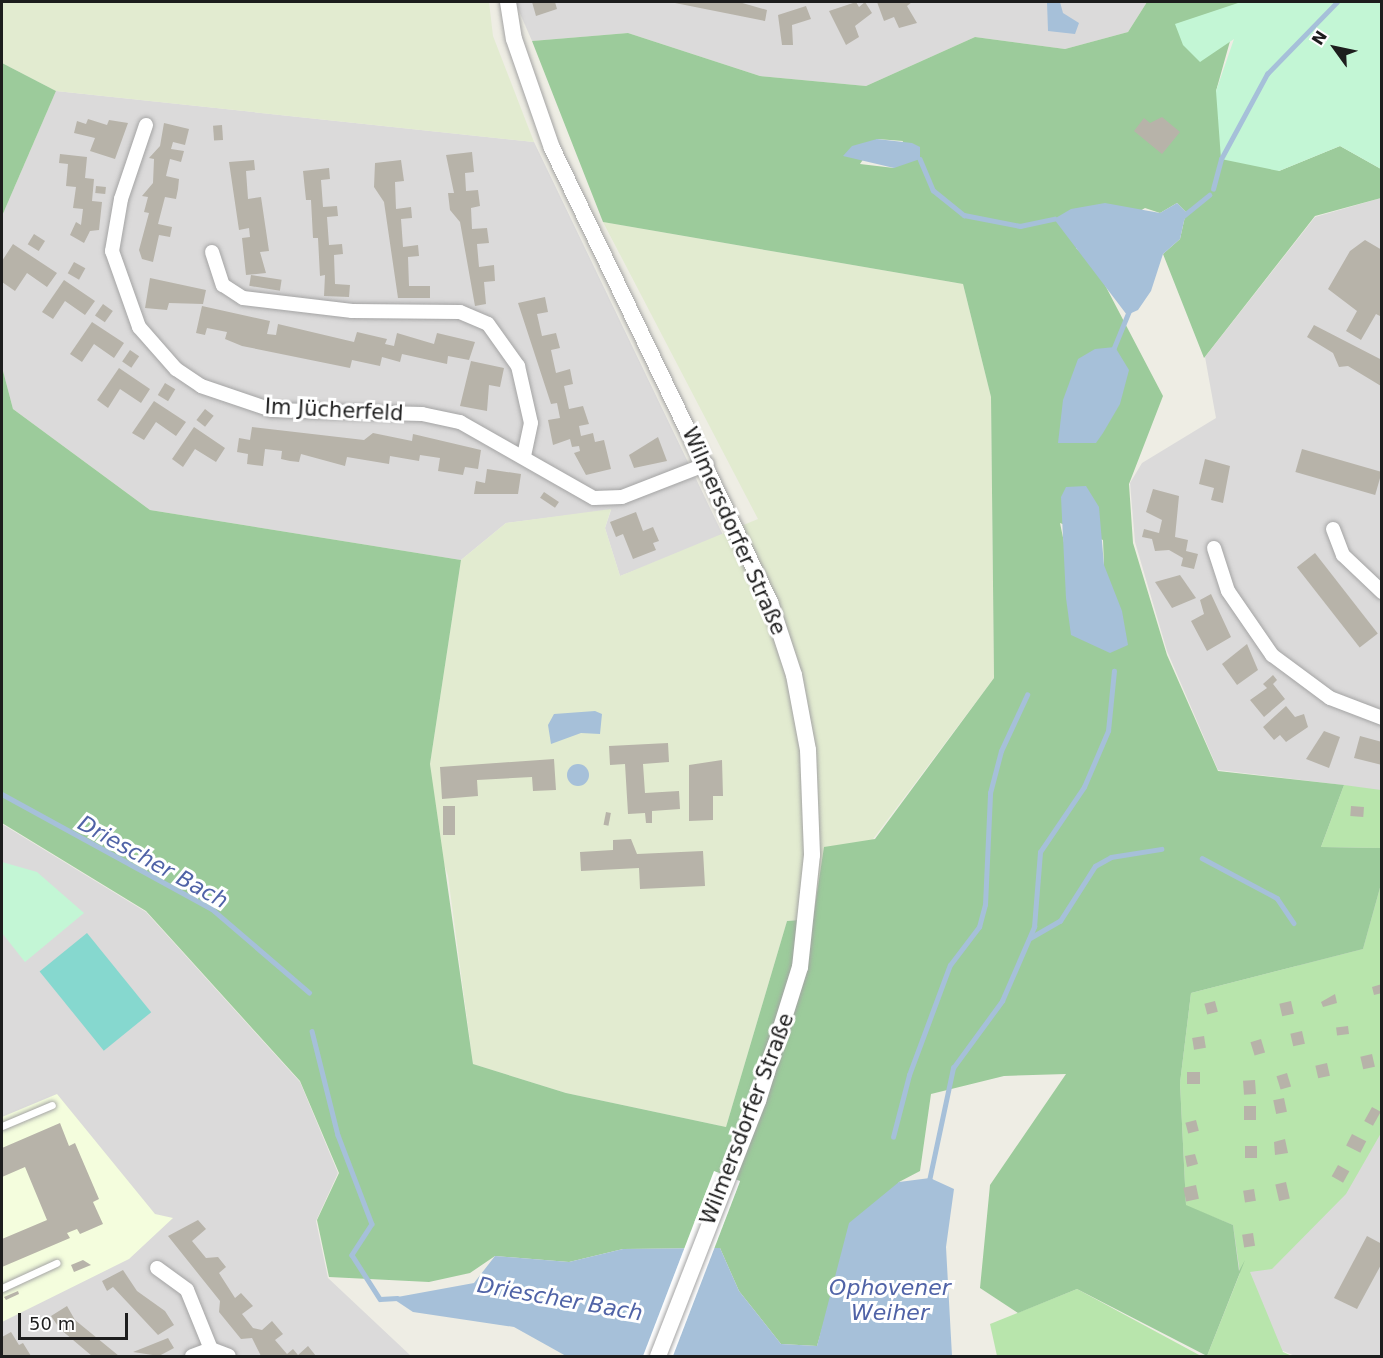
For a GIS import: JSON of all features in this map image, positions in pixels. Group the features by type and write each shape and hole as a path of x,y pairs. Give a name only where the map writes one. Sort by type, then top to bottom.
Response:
{"street":[{"name":"Wilmersdorfer Straße","path":"508,2 514,39 552,148 707,464 770,602 794,675 808,750 812,823 809,917 800,967 782,1033 658,1356"},
{"name":"Im Jücherfeld","path":"146,125 121,199 112,251 140,327 176,369 216,394 253,406 440,417 524,455 594,498 622,497 707,464"},
{"path":"212,252 222,285 243,298 352,311 460,312 488,324 518,366 531,423 524,455"},
{"path":"1333,529 1343,555 1382,592"},
{"path":"1214,548 1228,591 1272,655 1330,698 1382,718"},
{"path":"157,1268 187,1290 211,1349"},
{"path":"192,1356 211,1349 229,1356"}],"lane":[{"path":"2,1126 52,1105"},
{"path":"2,1288 56,1263"}],"shaded area":[{"path":"2,2 489,2 493,36 534,142 56,91 2,63"},
{"path":"515,2 1147,2 1128,32 1065,49 975,37 866,86 760,76 628,33 532,41"},
{"path":"1241,2 1381,2 1381,169 1340,146 1279,171 1221,159 1216,91 1234,39 1200,62 1183,45 1175,24"},
{"path":"56,91 534,142 724,537 620,576 605,528 611,510 506,523 461,560 150,510 13,409 2,367 2,216"},
{"path":"1381,198 1381,849 1343,785 1218,770 1167,651 1135,542 1130,483 1142,463 1216,418 1205,357 1315,217"},
{"path":"603,222 963,284 991,397 994,678 813,919 787,921 726,1127 566,1093 473,1064 448,876 438,846 430,764 461,560 506,523 611,509 605,528 620,576 758,519"},
{"path":"2,824 146,912 300,1082 338,1173 316,1221 328,1278 411,1356 2,1356"},
{"path":"2,862 37,872 84,913 25,962 2,933"},
{"path":"1381,883 1381,1356 1295,1356 1283,1351 1265,1356 1180,1082"},
{"path":"87,933 151,1012 104,1051 40,971"},
{"path":"57,1094 155,1214 173,1218 129,1259 2,1322 2,1117"}],"green space":[{"path":"1147,2 1241,2 1216,91 1279,171 1340,146 1381,169 1381,198 1315,216 1204,358 1163,254 1180,239 1186,212 1177,203 1160,213 1145,208 1076,248 1095,266 1163,396 1129,484 1133,543 1167,655 1218,771 1344,785 1321,847 1381,848 1381,884 1363,949 1191,993 1180,1083 1186,1205 1233,1225 1239,1271 1245,1260 1207,1356 1077,1289 1018,1313 980,1288 990,1185 1066,1074 1004,1076 931,1094 920,1171 899,1182 834,1288 817,1346 781,1344 739,1291 720,1248 623,1249 569,1262 495,1256 470,1273 429,1282 329,1277 317,1220 339,1173 300,1081 146,911 2,823 2,367 13,409 150,510 461,560 430,764 473,1064 566,1093 726,1127 787,921 813,919 824,847 875,839 994,678 991,397 963,284 603,222 532,41 628,33 760,76 866,86 975,37 1065,49 1128,32","holes":["877,139 903,141 894,168 860,164","1060,523 1103,540 1104,565 1066,598 1067,557"]},
{"path":"2,63 56,91 2,216"},
{"path":"1344,785 1381,790 1381,848 1321,847"},
{"path":"1381,884 1381,1133 1346,1194 1272,1269 1250,1272 1283,1352 1292,1356 1207,1356 1240,1273 1233,1225 1186,1206 1180,1083 1191,993 1363,949"},
{"path":"1077,1289 1201,1356 997,1356 990,1324"}],"water":[{"path":"1047,2 1060,2 1063,13 1079,23 1075,34 1048,31"},
{"path":"877,139 912,143 920,147 920,159 894,168 843,156 852,146"},
{"path":"1105,203 1160,213 1177,203 1186,212 1180,239 1163,254 1151,291 1138,310 1127,315 1054,219 1071,209"},
{"path":"1115,347 1129,370 1120,404 1103,433 1096,443 1058,443 1063,400 1078,359 1095,349"},
{"path":"1086,486 1099,507 1104,565 1122,611 1128,645 1110,653 1071,635 1066,598 1061,497 1066,487"},
{"path":"595,711 602,714 600,734 581,733 551,744 548,725 554,714"},
{"path":"574,764 582,764 589,771 589,779 582,786 574,786 567,779 567,771"},
{"name":"Ophovener Weiher","path":"930,1178 954,1189 946,1247 952,1356 566,1356 514,1327 413,1312 392,1298 474,1283 495,1256 569,1262 623,1249 720,1248 739,1291 781,1344 817,1346 849,1223 899,1182"}],"pier":[{"path":"714,1171 740,1181 673,1356 643,1355"}],"building":[{"path":"532,2 555,2 557,9 536,16"},
{"path":"670,2 739,2 767,10 765,21"},
{"path":"856,2 859,7 865,2 872,13 855,26 859,37 846,45 829,11"},
{"path":"877,2 912,2 907,6 917,23 899,28 894,17 884,21"},
{"path":"806,6 811,19 792,25 793,45 782,45 778,15"},
{"path":"1162,117 1180,132 1162,154 1134,131 1144,118 1150,123"},
{"path":"88,119 107,125 109,120 128,123 115,159 90,151 95,138 74,133 77,121 86,124"},
{"path":"164,123 189,129 185,145 173,142 171,149 184,151 181,162 170,159 166,176 179,179 178,189 176,199 165,197 158,224 172,227 170,237 159,235 153,262 142,259 139,250 149,213 144,212 148,197 142,196 153,183 154,159 149,158 160,146"},
{"path":"222,125 223,140 214,141 213,126"},
{"path":"472,152 474,172 465,173 466,191 478,190 480,206 471,208 472,229 487,228 489,243 477,244 479,267 494,265 495,281 484,282 486,304 475,306 460,222 450,210 448,193 454,193 446,155"},
{"path":"60,154 87,157 85,178 94,179 92,201 102,202 99,230 90,231 84,243 70,235 76,222 81,225 83,209 73,208 76,187 66,186 68,164 59,163"},
{"path":"254,160 255,170 246,171 248,199 261,197 269,251 260,252 266,273 246,275 242,238 250,237 249,228 239,230 229,162"},
{"path":"401,160 404,181 395,182 396,209 411,207 412,218 401,219 403,247 418,245 419,256 408,257 409,286 430,286 430,298 398,298 384,202 374,187 375,163"},
{"path":"329,168 330,179 321,180 323,207 337,206 338,216 327,217 329,245 342,244 343,254 334,255 335,284 350,285 349,297 324,296 325,275 320,276 318,238 313,238 311,200 306,200 303,171"},
{"path":"96,186 106,187 105,194 95,193"},
{"path":"34,234 45,241 39,251 28,244"},
{"path":"1365,240 1382,250 1382,317 1376,314 1361,340 1346,331 1357,311 1328,289 1350,251"},
{"path":"13,244 57,273 47,287 27,273 15,291 2,282 2,261"},
{"path":"74,262 85,268 79,280 68,273"},
{"path":"251,275 282,280 280,291 249,286"},
{"path":"150,278 206,290 203,304 169,303 167,310 145,308"},
{"path":"64,280 95,301 85,315 65,301 53,319 42,312"},
{"path":"545,297 548,312 537,314 542,336 556,333 560,348 551,350 556,373 570,369 573,384 564,386 569,409 583,406 589,424 579,426 581,436 593,433 595,442 604,440 611,469 586,475 574,453 580,451 579,446 572,447 570,439 553,445 548,420 560,418 557,403 551,404 518,303"},
{"path":"103,304 113,311 105,322 95,315"},
{"path":"202,306 270,321 267,334 276,335 278,324 354,342 357,332 387,339 385,344 394,346 397,333 434,344 437,333 475,342 469,360 448,356 447,364 402,354 400,362 382,357 380,366 352,360 350,368 242,346 225,339 227,332 207,328 205,335 196,333"},
{"path":"92,322 124,343 114,358 94,344 82,362 70,354"},
{"path":"1314,325 1382,360 1381,386 1348,366 1339,367 1333,353 1307,337"},
{"path":"130,350 139,356 131,368 122,362"},
{"path":"471,361 504,368 500,387 489,385 487,411 460,406"},
{"path":"119,368 150,389 141,403 120,389 108,408 97,400"},
{"path":"165,383 175,389 168,401 158,395"},
{"path":"154,401 186,422 176,436 156,422 144,440 132,433"},
{"path":"205,409 214,416 205,427 196,420"},
{"path":"194,427 225,448 216,462 195,449 183,467 172,459"},
{"path":"252,427 364,440 373,433 412,441 413,434 481,450 478,469 465,467 463,475 438,471 440,458 420,455 419,461 390,456 389,464 347,457 345,466 301,454 299,462 290,461 281,459 282,451 265,449 263,466 247,464 248,454 237,452 239,438 250,440"},
{"path":"658,437 667,461 634,468 629,455"},
{"path":"1302,449 1382,472 1375,495 1295,472"},
{"path":"1205,459 1230,466 1223,503 1211,500 1214,488 1199,484"},
{"path":"487,469 521,474 518,494 474,494 476,481 485,483"},
{"path":"1153,489 1179,496 1175,537 1188,540 1186,551 1198,554 1194,569 1181,566 1183,558 1169,550 1155,551 1152,539 1142,537 1144,529 1159,533 1162,520 1146,512"},
{"path":"544,492 559,502 555,508 540,498"},
{"path":"636,512 643,531 653,527 659,541 653,543 656,550 633,559 623,534 616,537 610,522"},
{"path":"1315,553 1378,633 1360,648 1297,567"},
{"path":"1180,575 1196,598 1172,608 1155,582"},
{"path":"1211,594 1231,637 1207,651 1191,621 1204,614 1200,600"},
{"path":"1247,644 1258,670 1237,685 1222,664"},
{"path":"1273,675 1277,680 1273,684 1285,699 1264,717 1250,700 1267,688 1263,684"},
{"path":"1286,706 1295,717 1304,714 1308,727 1286,742 1280,735 1274,740 1263,727"},
{"path":"1324,731 1340,737 1329,768 1306,759"},
{"path":"1360,736 1382,742 1382,765 1354,758"},
{"path":"668,743 669,762 643,764 645,793 679,791 680,809 652,811 652,823 646,823 645,813 628,814 625,764 610,765 609,746"},
{"path":"554,759 556,790 533,791 532,777 477,780 478,796 442,799 440,767"},
{"path":"722,760 723,796 713,796 713,820 689,821 689,765"},
{"path":"443,806 455,806 455,835 443,835"},
{"path":"1351,806 1364,807 1363,817 1350,816"},
{"path":"606,812 611,813 608,826 604,825"},
{"path":"631,839 637,854 703,851 705,886 640,889 639,868 581,871 580,852 613,850 613,840"},
{"path":"1382,984 1382,993 1374,995 1372,987"},
{"path":"1335,994 1337,1003 1323,1007 1321,1002"},
{"path":"1215,1001 1218,1012 1207,1014 1204,1004"},
{"path":"1291,1001 1294,1014 1282,1016 1279,1004"},
{"path":"1348,1026 1349,1034 1337,1035 1336,1027"},
{"path":"1302,1031 1305,1044 1293,1046 1290,1034"},
{"path":"1204,1036 1206,1048 1194,1050 1192,1038"},
{"path":"1261,1039 1265,1052 1255,1056 1250,1042"},
{"path":"1372,1054 1375,1067 1363,1069 1360,1057"},
{"path":"1327,1063 1330,1076 1318,1078 1315,1066"},
{"path":"1187,1072 1200,1072 1200,1084 1187,1084"},
{"path":"1287,1073 1291,1086 1281,1090 1276,1076"},
{"path":"1255,1080 1256,1094 1244,1095 1243,1081"},
{"path":"1284,1098 1287,1112 1276,1114 1273,1100"},
{"path":"1244,1106 1256,1106 1256,1120 1244,1120"},
{"path":"1372,1107 1381,1112 1373,1126 1364,1121"},
{"path":"1196,1120 1199,1131 1188,1133 1185,1123"},
{"path":"60,1123 69,1146 75,1143 99,1199 93,1202 103,1224 80,1234 77,1229 67,1233 70,1238 2,1267 2,1239 47,1220 25,1167 2,1177 2,1148"},
{"path":"1352,1134 1366,1141 1360,1153 1346,1146"},
{"path":"1285,1139 1288,1153 1275,1155 1274,1142"},
{"path":"1245,1146 1257,1146 1257,1158 1245,1158"},
{"path":"1195,1154 1198,1164 1187,1167 1185,1156"},
{"path":"1338,1165 1349,1171 1343,1183 1332,1176"},
{"path":"1286,1182 1290,1199 1279,1201 1275,1184"},
{"path":"1196,1185 1199,1199 1186,1201 1183,1188"},
{"path":"1254,1189 1256,1201 1245,1203 1243,1191"},
{"path":"198,1220 206,1229 192,1241 206,1258 218,1257 226,1267 219,1273 235,1298 241,1293 253,1306 242,1314 253,1328 262,1330 272,1321 283,1334 275,1340 287,1354 293,1349 298,1355 308,1346 316,1356 261,1356 252,1338 241,1339 219,1312 220,1301 168,1236"},
{"path":"1253,1233 1255,1246 1244,1248 1242,1235"},
{"path":"1367,1236 1382,1244 1382,1263 1357,1309 1334,1298"},
{"path":"83,1260 91,1265 74,1272 71,1265"},
{"path":"123,1270 137,1291 165,1311 174,1325 158,1335 113,1287 107,1291 102,1281"},
{"path":"18,1291 19,1294 6,1300 4,1297"},
{"path":"67,1306 75,1320 119,1356 92,1356 60,1329 51,1316"},
{"path":"11,1332 19,1345 23,1343 31,1356 3,1355 2,1337"},
{"path":"168,1338 174,1348 159,1356 133,1352"}],"waterway":[{"path":"1213,189 1221,159 1267,74 1337,2"},
{"path":"920,159 933,190 964,215 1020,226 1054,219"},
{"path":"1182,217 1209,195"},
{"path":"1113,350 1129,311"},
{"path":"929,1181 953,1068 1002,1001 1034,927 1040,852 1084,787 1108,731 1114,671"},
{"path":"893,1137 909,1075 950,965 979,927 985,905 990,793 1001,751 1027,695"},
{"name":"Driescher Bach","path":"2,794 212,909 309,992"},
{"path":"1030,938 1060,921 1095,866 1111,857 1161,849"},
{"path":"1202,858 1277,898 1294,923"},
{"name":"Driescher Bach","path":"312,1031 338,1135 372,1224 352,1255 380,1299 397,1298"}]}
